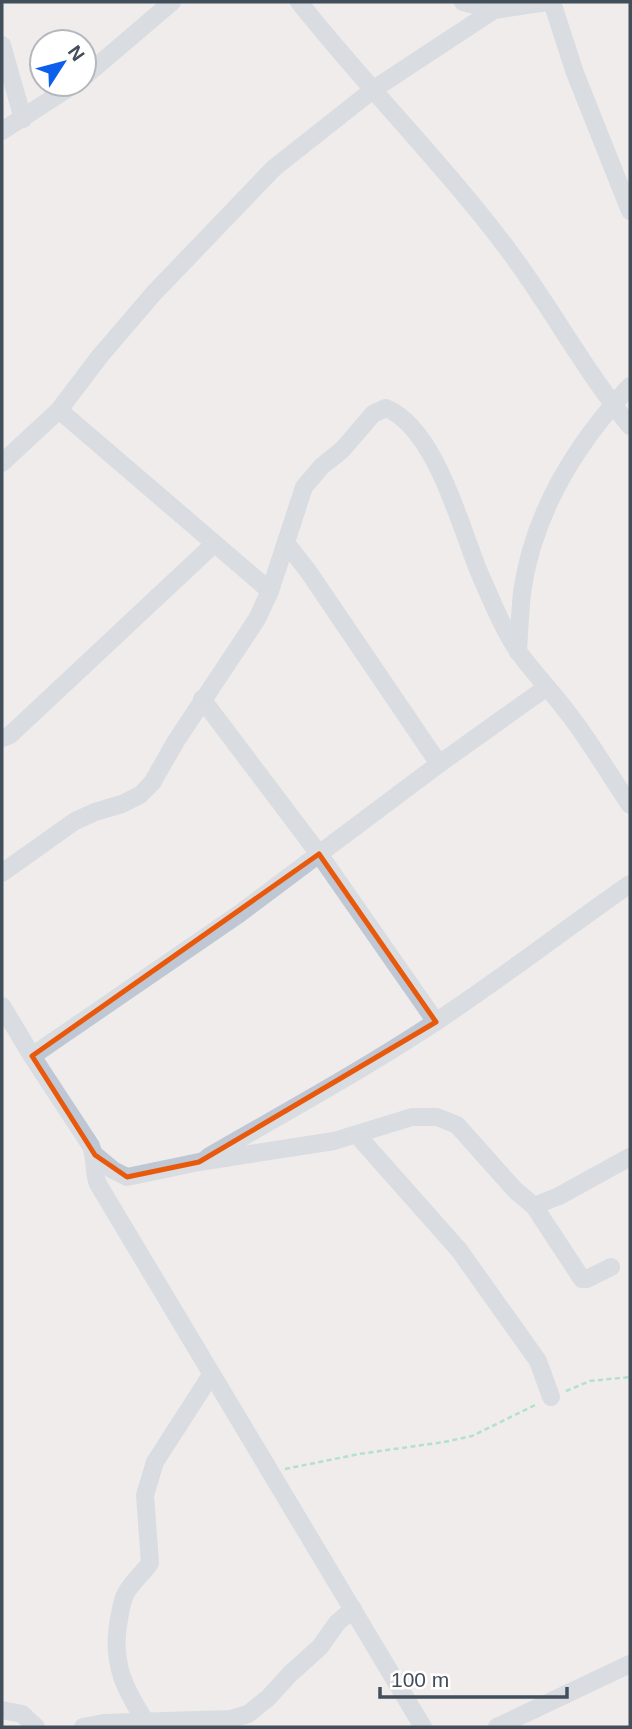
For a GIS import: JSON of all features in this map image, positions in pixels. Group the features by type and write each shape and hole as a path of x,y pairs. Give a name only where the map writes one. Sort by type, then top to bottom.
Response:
{"street":[{"path":"98,65 172,2"},
{"path":"299,2 331,43 471,202 513,257 630,426"},
{"path":"463,2 494,10 550,2 630,211"},
{"path":"2,463 59,410 100,356 154,293 240,202 284,160 374,89 494,10"},
{"path":"2,45 23,119"},
{"path":"2,131 54,98"},
{"path":"518,652 523,590 545,510 562,473 630,386"},
{"path":"2,873 75,821 140,795 152,783 202,699 257,619 270,591 304,487 322,466 342,450 373,414 386,408 398,413 427,450 442,476 478,571 518,652 575,722 630,805"},
{"path":"59,410 270,591"},
{"path":"286,543 308,571 439,764"},
{"path":"2,738 10,735 215,544"},
{"path":"32,1056 169,964 547,687"},
{"path":"202,699 319,854 436,1022"},
{"path":"199,1162 339,1083 436,1022 630,884"},
{"path":"2,1006 85,1136 94,1155 113,1171 127,1177 199,1162 334,1141 412,1116 437,1117 457,1125 515,1190 534,1206 582,1279 611,1267"},
{"path":"357,1135 428,1213 467,1261 538,1361 551,1397"},
{"path":"94,1155 94,1174 98,1184 423,1727"},
{"path":"534,1206 559,1196 630,1157"},
{"path":"146,1722 131,1700 122,1678 115,1645 121,1611 127,1592 150,1563 145,1495 155,1462 211,1375"},
{"path":"83,1727 104,1723 230,1719 248,1714 320,1647 337,1623 353,1609"},
{"path":"497,1727 630,1664"},
{"path":"2,1710 22,1714 36,1727"}],"path":[{"path":"271,1472 359,1454 472,1436 590,1381 630,1377"}],"highlighted area":[{"path":"319,854 436,1022 199,1162 127,1177 95,1155 32,1056"}]}
